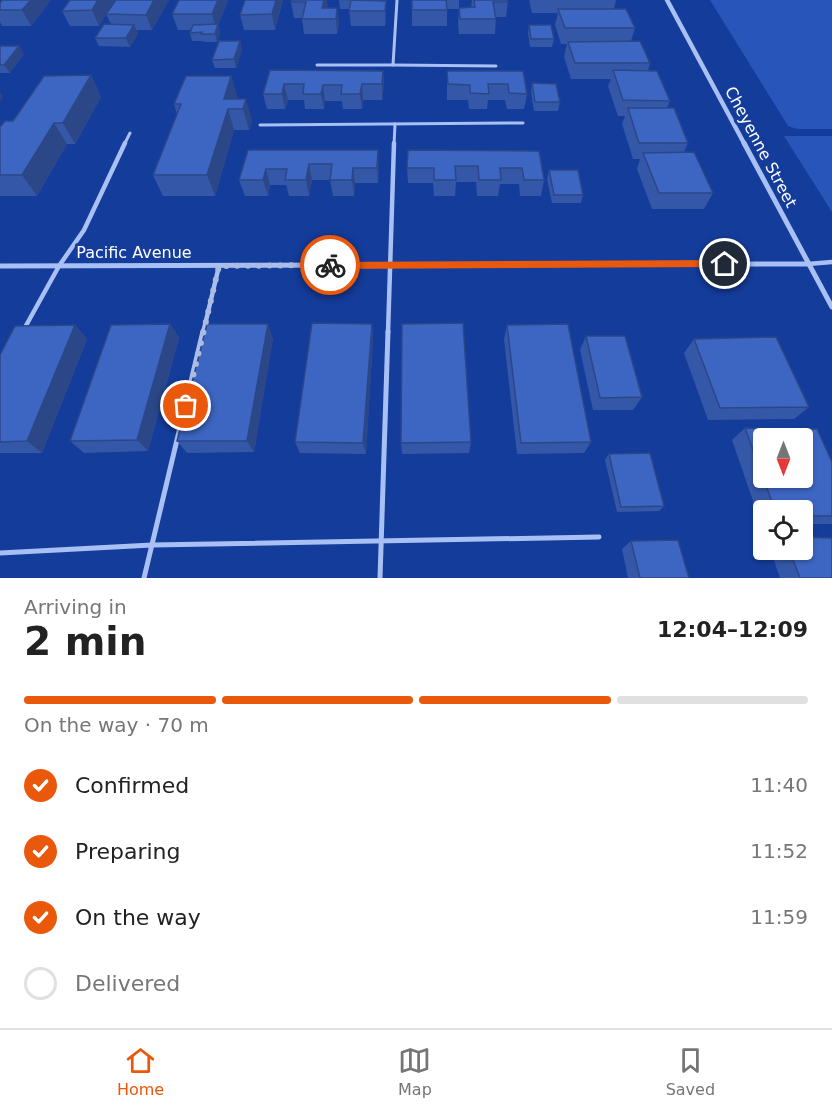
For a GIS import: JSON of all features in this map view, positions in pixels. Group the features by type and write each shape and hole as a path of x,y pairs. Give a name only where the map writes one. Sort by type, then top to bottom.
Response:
{"street":[{"name":"Cheyenne Street","path":"667,0 832,307"},
{"name":"Pacific Avenue","path":"0,266 808,264"}],"lane":[{"path":"393,65 398,0"},
{"path":"317,65 496,66"},
{"path":"260,125 523,123"},
{"path":"380,578 394,124"},
{"path":"22,334 59,266 84,230 129,134"},
{"path":"808,264 832,262"},
{"path":"144,578 219,266"},
{"path":"0,553 152,545 599,537"}],"shaded area":[{"path":"710,0 832,0 832,129 797,129 788,126"},
{"path":"784,136 832,136 832,212"}],"building":[{"path":"2,0 31,0 22,10 0,10"},
{"path":"70,0 98,0 92,10 62,11"},
{"path":"116,0 154,0 146,15 106,14"},
{"path":"179,0 218,0 212,14 172,14"},
{"path":"245,0 276,0 272,14 240,15"},
{"path":"292,0 324,0 322,8 337,8 336,19 302,19 306,2 291,2"},
{"path":"351,0 386,1 385,11 349,11"},
{"path":"412,0 446,0 447,10 412,10"},
{"path":"474,0 507,0 508,2 493,2 496,19 460,19 459,8 475,7"},
{"path":"558,9 626,9 635,28 565,28"},
{"path":"104,24 134,25 126,38 95,38"},
{"path":"218,24 215,34 190,33 193,25"},
{"path":"529,25 551,25 554,39 531,39"},
{"path":"219,41 240,41 234,59 212,60"},
{"path":"640,41 650,63 575,63 568,42"},
{"path":"0,46 19,46 4,65 0,65"},
{"path":"270,70 383,71 382,84 362,84 360,94 341,94 342,85 323,85 321,94 303,94 304,84 284,84 282,94 263,94"},
{"path":"613,70 657,71 670,101 623,100"},
{"path":"447,71 523,71 527,94 509,93 508,84 488,84 489,94 470,93 470,85 448,84"},
{"path":"91,75 63,123 54,123 22,175 0,175 0,127 5,121 13,121 44,76"},
{"path":"186,76 231,76 224,99 246,99 243,109 228,109 207,175 153,175 181,104 174,104"},
{"path":"532,83 556,84 560,102 535,102"},
{"path":"628,108 674,108 688,143 639,143"},
{"path":"248,150 378,150 377,168 353,168 352,180 330,180 332,164 309,164 306,180 285,180 287,169 266,169 263,180 239,180"},
{"path":"408,150 539,151 544,180 524,180 522,168 500,168 501,180 479,180 478,166 455,166 456,180 434,180 434,168 407,168"},
{"path":"694,152 713,193 659,193 643,153"},
{"path":"549,170 578,170 583,195 554,195"},
{"path":"312,323 372,324 363,443 295,442"},
{"path":"463,323 471,442 401,443 402,324"},
{"path":"170,324 137,440 70,441 111,325"},
{"path":"207,324 268,324 247,441 177,441"},
{"path":"568,324 591,442 521,443 507,325"},
{"path":"75,325 27,441 0,442 0,355 15,326"},
{"path":"586,336 625,336 642,397 600,398"},
{"path":"776,337 809,407 720,408 694,339"},
{"path":"745,428 753,428 753,450"},
{"path":"813,429 817,429 832,462 832,516 813,516 813,500 771,500 767,488 813,488"},
{"path":"650,453 664,506 621,507 609,454"},
{"path":"813,537 832,538 832,578 800,578 793,560 813,560"},
{"path":"678,540 689,578 640,578 631,541"}],"way so far":[{"path":"186,406 219,266 330,265"}],"route":[{"path":"330,265 725,264"}]}
